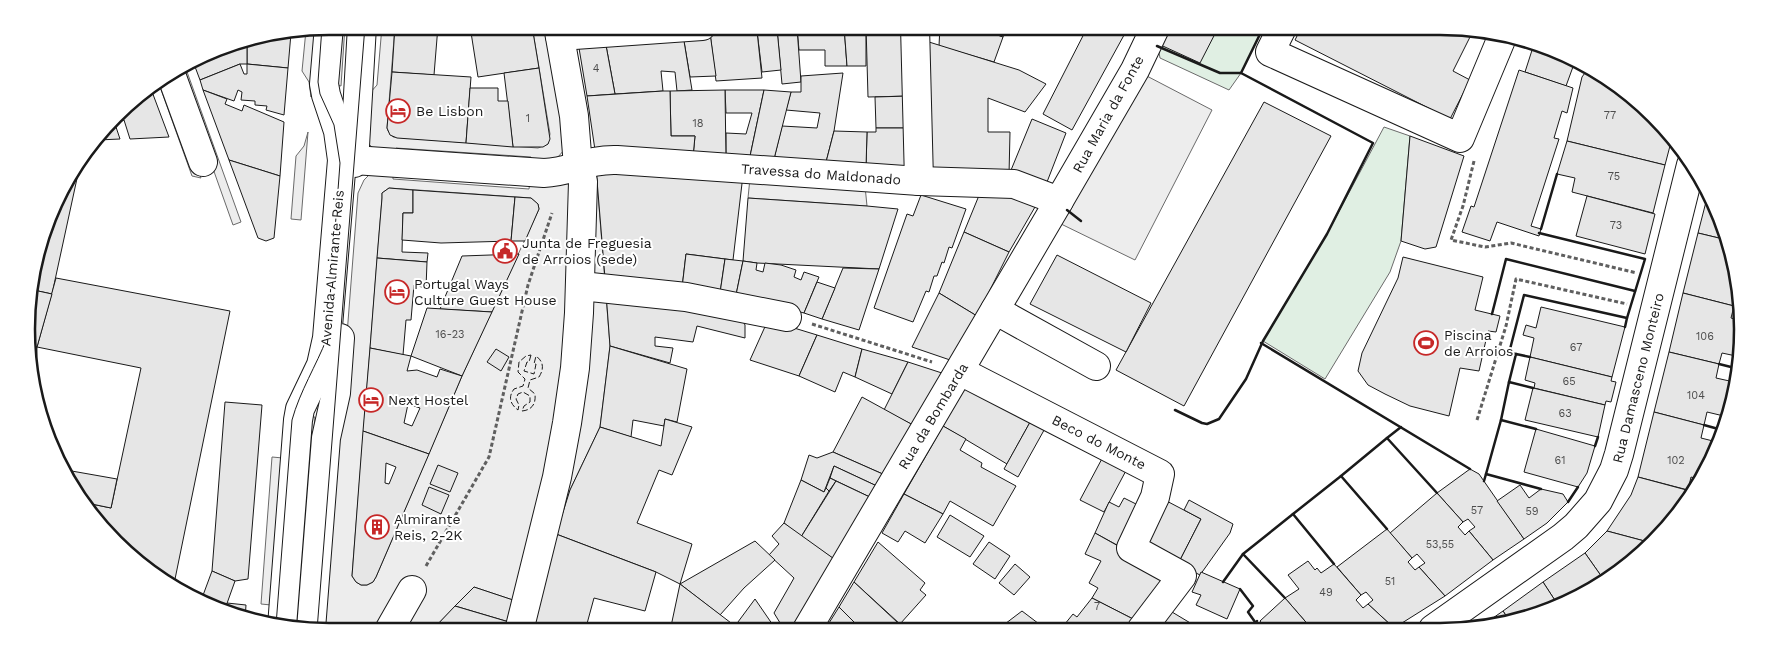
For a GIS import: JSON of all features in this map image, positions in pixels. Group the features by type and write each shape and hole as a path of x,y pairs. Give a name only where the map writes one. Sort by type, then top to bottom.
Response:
{"street":[{"name":"Avenida Almirante Reis","path":"283,619 298,420 300,409 321,365 327,338 342,160 338,132 324,84 328,35"},
{"name":"Avenida Almirante Reis","path":"312,622 326,438 336,393 361,35"},
{"path":"520,623 557,477 567,423 575,368 581,286 583,182 577,154 574,116 560,35"},
{"path":"915,35 919,181"},
{"name":"Rua Maria da Fonte","path":"1059,201 1134,70 1152,35"},
{"path":"1278,35 1270,52 1460,138 1500,42"},
{"path":"173,80 203,162"},
{"name":"Travessa do Maldonado","path":"354,160 544,173 559,172 580,164 607,160 919,181 1014,184 1059,201"},
{"name":"Rua Damasceno Monteiro","path":"1442,623 1563,537 1588,514 1598,501 1620,454 1689,173"},
{"name":"Rua da Bombarda","path":"811,623 1059,201"},
{"path":"581,286 686,297 787,317"},
{"path":"995,310 1096,366"},
{"name":"Beco do Monte","path":"960,371 1160,474 1155,497 1131,548 1182,576 1146,623"},
{"path":"393,623 412,590"}],"path":[{"path":"1460,138 1476,153 1463,206 1450,240 1485,247 1511,242 1607,266"},
{"path":"412,590 489,457 528,285 552,214 552,205"},
{"path":"1477,420 1506,326 1516,279 1655,311"},
{"path":"787,317 960,371"}],"green space":[{"path":"1160,35 1260,35 1241,73 1229,90 1160,58 1158,47"},
{"path":"1384,127 1410,136 1401,241 1390,272 1325,379 1263,341 1327,234"}],"shaded area":[{"path":"340,35 344,35 341,86 336,85"},
{"path":"381,35 394,35 387,128 393,137 538,148 548,144 550,134 534,35 552,35 564,150 550,162 531,165 531,157 396,148 395,155 380,153 367,142 369,94 377,85"},
{"path":"305,36 315,36 311,97 309,82 302,71"},
{"path":"187,71 241,222 233,225 180,75"},
{"path":"1143,74 1212,110 1135,260 1059,223"},
{"path":"167,84 201,178 192,176 161,89"},
{"path":"308,132 301,220 291,219 296,156 304,146"},
{"path":"596,168 610,346 600,427 570,490 556,534 516,601 474,587 439,623 325,623 358,193 364,180 369,175 393,170 393,179 529,189 530,181 571,184","holes":["389,188 531,198 538,204 539,209 462,376 376,577 373,582 361,585 352,576 382,193"]},
{"path":"750,178 865,186 867,206 748,198"},
{"path":"311,417 315,417 299,621 295,620"},
{"path":"272,457 283,458 271,605 261,604"}],"building":[{"path":"394,35 437,35 434,75 392,72"},
{"path":"471,35 534,35 539,68 478,77"},
{"path":"683,35 710,35 716,76 690,77"},
{"path":"683,35 692,90 677,91 675,72 661,71 663,91 615,94 605,40"},
{"path":"710,35 757,35 762,78 716,81"},
{"path":"757,35 778,35 781,70 762,72"},
{"path":"778,35 798,35 801,82 782,84"},
{"path":"798,35 845,35 847,66 825,66 825,50 799,50"},
{"path":"845,35 866,35 866,66 847,66"},
{"path":"866,35 907,35 909,96 868,97"},
{"path":"940,35 998,35 1003,37 994,62 939,46"},
{"path":"1083,35 1124,35 1072,130 1043,114"},
{"path":"1158,35 1214,35 1200,63 1154,42"},
{"path":"1298,35 1440,35 1470,37 1453,71 1470,80 1450,119 1295,40"},
{"path":"291,38 288,68 247,64 247,47"},
{"path":"605,40 615,94 587,96 578,42"},
{"path":"929,42 1019,70 1046,84 1025,112 988,98 988,132 1010,132 1009,175 925,169"},
{"path":"247,47 247,64 240,64 200,80 195,67 216,57"},
{"path":"1532,50 1573,67 1566,86 1525,72"},
{"path":"240,64 244,74 247,74 247,64 288,68 284,115 266,110 267,106 255,105 255,101 241,100 242,92 238,90 234,101 203,90 200,80"},
{"path":"539,68 550,139 548,144 543,147 513,147 504,73"},
{"path":"1519,70 1573,88 1567,113 1562,111 1554,138 1559,139 1531,226 1541,229 1539,236 1497,222 1490,241 1462,232 1471,206 1474,207"},
{"path":"392,72 471,77 466,143 397,138 390,135 387,128"},
{"path":"843,73 834,131 825,166 773,163 782,126 817,128 820,113 786,110 791,92 801,92 801,76"},
{"path":"1585,73 1587,74 1619,96 1648,121 1670,146 1665,165 1567,141 1582,77"},
{"path":"470,88 498,88 498,101 508,101 513,147 466,143"},
{"path":"203,90 227,99 225,104 242,111 244,105 284,122 280,176 229,160"},
{"path":"725,90 764,90 749,161 726,159 726,133 746,134 752,113 726,113"},
{"path":"725,90 726,159 693,157 695,136 671,136 670,91"},
{"path":"764,90 791,92 773,163 749,161"},
{"path":"670,91 671,136 695,136 693,157 595,150 587,96"},
{"path":"153,94 169,137 130,139 124,120 120,122"},
{"path":"909,96 910,128 876,128 875,97"},
{"path":"1264,102 1331,136 1184,406 1116,370"},
{"path":"1032,119 1066,133 1047,182 1009,175"},
{"path":"116,127 120,139 104,140"},
{"path":"876,128 910,128 911,170 866,168 867,132 876,132"},
{"path":"834,131 867,132 866,168 825,166"},
{"path":"1410,136 1464,156 1436,247 1425,249 1401,241"},
{"path":"1567,141 1665,165 1653,213 1572,192 1575,178 1557,174"},
{"path":"229,160 280,176 274,238 266,241 258,238"},
{"path":"596,168 743,175 733,260 686,254 682,288 605,278"},
{"path":"77,177 52,294 38,291 45,253 57,216"},
{"path":"389,188 413,190 413,213 403,213 402,252 428,253 427,262 377,258 382,193"},
{"path":"413,190 515,197 511,241 441,243 402,240 403,213 413,213"},
{"path":"980,193 1034,199 1035,207 1009,252 964,232"},
{"path":"921,195 966,209 952,248 949,247 944,263 942,262 937,276 934,276 929,292 926,291 913,322 874,308 907,214 913,216"},
{"path":"1587,196 1655,214 1645,254 1576,236"},
{"path":"515,197 531,198 538,204 539,209 525,241 511,241"},
{"path":"748,198 898,209 879,269 757,263 743,261"},
{"path":"1706,203 1719,238 1698,233"},
{"path":"964,232 1009,252 977,316 939,293"},
{"path":"1698,233 1719,238 1728,272 1733,306 1683,293"},
{"path":"519,254 492,312 440,309 462,256"},
{"path":"686,254 725,259 720,293 682,288"},
{"path":"1057,255 1151,303 1126,352 1030,304"},
{"name":"Piscina de Arroios","path":"1403,257 1483,277 1475,310 1500,316 1496,332 1488,331 1479,371 1460,368 1449,416 1410,406 1385,394 1368,385 1358,371 1362,353 1398,278"},
{"path":"377,258 427,262 426,288 414,285 411,320 406,320 403,355 370,348"},
{"path":"725,259 743,261 736,295 720,293"},
{"path":"743,261 757,263 756,270 763,272 765,263 781,265 796,270 794,277 801,280 804,272 819,277 804,313 736,295"},
{"path":"843,268 879,269 859,330 822,319"},
{"path":"56,278 230,311 175,579 135,550 108,523 94,504 111,508 141,368 37,347"},
{"path":"817,282 835,288 822,319 804,313"},
{"path":"38,291 52,294 37,347 35,329"},
{"path":"606,293 740,315 745,325 745,338 697,326 693,342 655,337 655,346 673,348 670,363 610,346"},
{"path":"939,293 977,316 953,361 912,347"},
{"path":"1683,293 1733,306 1731,318 1733,319 1734,329 1732,355 1722,353 1719,364 1669,352"},
{"path":"1541,307 1625,327 1612,377 1530,357 1534,338 1523,335 1526,325 1536,328"},
{"path":"427,308 492,312 462,376 411,356"},
{"path":"768,320 817,335 799,376 750,360"},
{"path":"817,335 862,349 855,377 843,372 835,392 799,376"},
{"path":"610,346 687,369 677,422 665,419 664,426 633,420 631,437 600,427"},
{"path":"370,348 411,356 407,371 417,370 437,377 440,369 462,376 429,454 363,431","holes":["408,404 420,408 412,426 404,423"]},
{"path":"496,349 509,357 501,371 487,362"},
{"path":"862,349 908,362 892,394 855,377"},
{"path":"1669,352 1719,364 1716,378 1729,381 1721,415 1707,412 1704,425 1654,412"},
{"path":"1530,357 1612,377 1611,381 1616,382 1611,402 1606,401 1605,405 1534,388 1535,383 1525,380"},
{"path":"908,362 945,374 913,425 884,410"},
{"path":"967,381 1034,415 1007,464 943,426"},
{"path":"1533,388 1605,405 1598,437 1525,420"},
{"path":"862,397 913,425 885,475 833,452"},
{"path":"225,402 262,405 248,579 235,581 212,571"},
{"path":"1654,412 1704,425 1701,438 1712,441 1695,476 1694,478 1691,477 1686,489 1638,477"},
{"path":"1034,415 1048,423 1018,477 1004,469"},
{"path":"665,419 692,427 672,475 659,470 637,523 692,544 680,584 656,572 556,534 570,490 600,427 661,446"},
{"path":"943,426 966,439 960,450 982,463 981,467 1016,486 993,526 950,501 943,514 904,494"},
{"path":"1536,429 1595,446 1587,473 1578,487 1524,472"},
{"name":"Almirante Reis, 2-2K","path":"363,431 429,454 373,582 361,585 352,576","holes":["386,463 396,467 389,484 385,483"]},
{"path":"833,452 885,475 879,487 834,466 824,492 801,480 809,455 817,458"},
{"path":"1105,453 1129,465 1104,512 1080,500"},
{"path":"438,465 458,473 450,492 430,484"},
{"path":"834,466 879,487 874,499 830,478"},
{"path":"1470,469 1479,474 1524,539 1493,560 1469,531 1475,527 1468,519 1463,522 1437,493"},
{"path":"71,471 117,479 111,508 94,504"},
{"path":"1638,477 1686,490 1661,523 1644,541 1607,531 1631,495"},
{"path":"830,478 836,481 829,491 826,488"},
{"path":"801,480 824,492 826,488 829,491 801,537 784,523"},
{"path":"836,481 874,499 837,561 801,537"},
{"path":"1520,485 1529,498 1541,489 1563,494 1568,502 1547,523 1524,539 1497,501"},
{"path":"429,487 449,495 441,514 422,505"},
{"path":"1437,493 1463,522 1458,527 1465,535 1469,531 1493,560 1445,596 1419,567 1425,563 1417,554 1412,558 1390,533"},
{"path":"904,494 943,514 925,543 905,531 898,542 882,533"},
{"path":"1159,497 1201,519 1178,564 1136,541"},
{"path":"1124,498 1146,509 1126,550 1095,533 1109,502 1119,507"},
{"path":"1189,500 1233,524 1230,533 1200,575 1178,564 1201,519 1184,510"},
{"path":"950,515 984,536 970,557 937,537"},
{"path":"784,523 837,561 798,623 780,623 774,613 794,578 769,555 779,544 772,536"},
{"path":"1387,529 1412,558 1408,562 1415,570 1419,567 1445,596 1402,623 1389,623 1368,604 1373,600 1366,592 1361,595 1337,567"},
{"path":"1607,531 1644,541 1600,575 1585,553"},
{"path":"1095,533 1170,575 1135,620 1092,598 1098,588 1089,583 1101,561 1085,554"},
{"path":"556,534 656,572 645,611 594,598 587,623 531,623"},
{"path":"755,541 775,560 744,588 720,615 680,584"},
{"path":"878,542 925,583 920,590 926,595 899,623 854,582"},
{"path":"989,542 1010,556 995,579 973,564"},
{"path":"1585,553 1600,575 1587,584 1555,600 1543,582"},
{"path":"1308,561 1315,570 1317,568 1321,573 1334,564 1361,595 1356,600 1363,608 1368,604 1389,623 1307,623 1285,598 1299,589 1288,575"},
{"path":"1015,564 1030,577 1014,595 999,583"},
{"path":"212,571 235,581 227,605 203,595"},
{"path":"1201,572 1240,589 1227,619 1196,605 1201,595 1192,592"},
{"path":"854,582 897,622 855,623 839,607"},
{"path":"1543,582 1555,600 1506,615 1503,611"},
{"path":"680,584 731,623 672,623"},
{"path":"474,587 516,601 509,622 455,606"},
{"path":"1092,598 1135,620 1133,623 1066,623 1073,614 1077,617"},
{"path":"1285,598 1307,623 1262,623 1260,621"},
{"path":"755,599 772,623 737,623"},
{"path":"227,603 246,605 246,611 234,607 226,604"},
{"path":"455,606 509,622 509,623 439,623"},
{"path":"839,607 855,623 829,623"},
{"path":"1022,611 1038,623 1006,623"},
{"path":"1503,611 1506,615 1497,617 1494,618"},
{"path":"1172,612 1190,623 1160,623"}],"tram line":[{"path":"277,618 292,420 299,399 327,338 340,163 334,125 320,94 318,82 321,35"},
{"path":"318,622 364,35"}],"fence":[{"path":"531,355 524,371 534,374 536,356 542,363 542,371 539,377 530,380 528,388 535,394 534,404 531,408 522,411 524,406 530,402 530,396 523,392 518,394 516,399 519,405 518,410 513,405 511,398 514,389 523,386 525,379 518,372 519,362 526,356 531,355"}],"wall":[{"path":"1241,73 1260,35"},
{"path":"1157,46 1220,73 1241,73 1373,143 1327,234 1263,341 1246,379 1219,419 1207,424 1202,423 1175,410"},
{"path":"1541,229 1557,174"},
{"path":"1067,210 1081,221"},
{"path":"1539,233 1645,259 1627,318"},
{"path":"1492,314 1506,259 1635,291"},
{"path":"1516,354 1509,353 1524,295 1627,318 1625,327"},
{"path":"1261,343 1470,469"},
{"path":"1509,382 1516,354 1530,357"},
{"path":"1719,364 1731,367"},
{"path":"1501,420 1509,382 1533,388"},
{"path":"1486,474 1501,420 1536,429"},
{"path":"1704,425 1717,428"},
{"path":"1387,438 1401,427"},
{"path":"1595,446 1598,437"},
{"path":"1341,476 1387,438 1437,493"},
{"path":"1484,481 1486,474 1541,489"},
{"path":"1293,514 1341,476 1387,529"},
{"path":"1568,502 1578,487"},
{"path":"1243,554 1293,514 1334,564"},
{"path":"1223,582 1243,554 1285,598"},
{"path":"1240,589 1253,606 1248,612 1255,622"}],"place":[{"name":"Be Lisbon","path":"398,111"},
{"name":"Junta de Freguesia de Arroios (sede)","path":"505,251"},
{"name":"Portugal Ways Culture Guest House","path":"397,292"},
{"name":"Piscina de Arroios","path":"1426,343"},
{"name":"Next Hostel","path":"371,400"},
{"name":"Almirante Reis, 2-2K","path":"377,527"}]}
